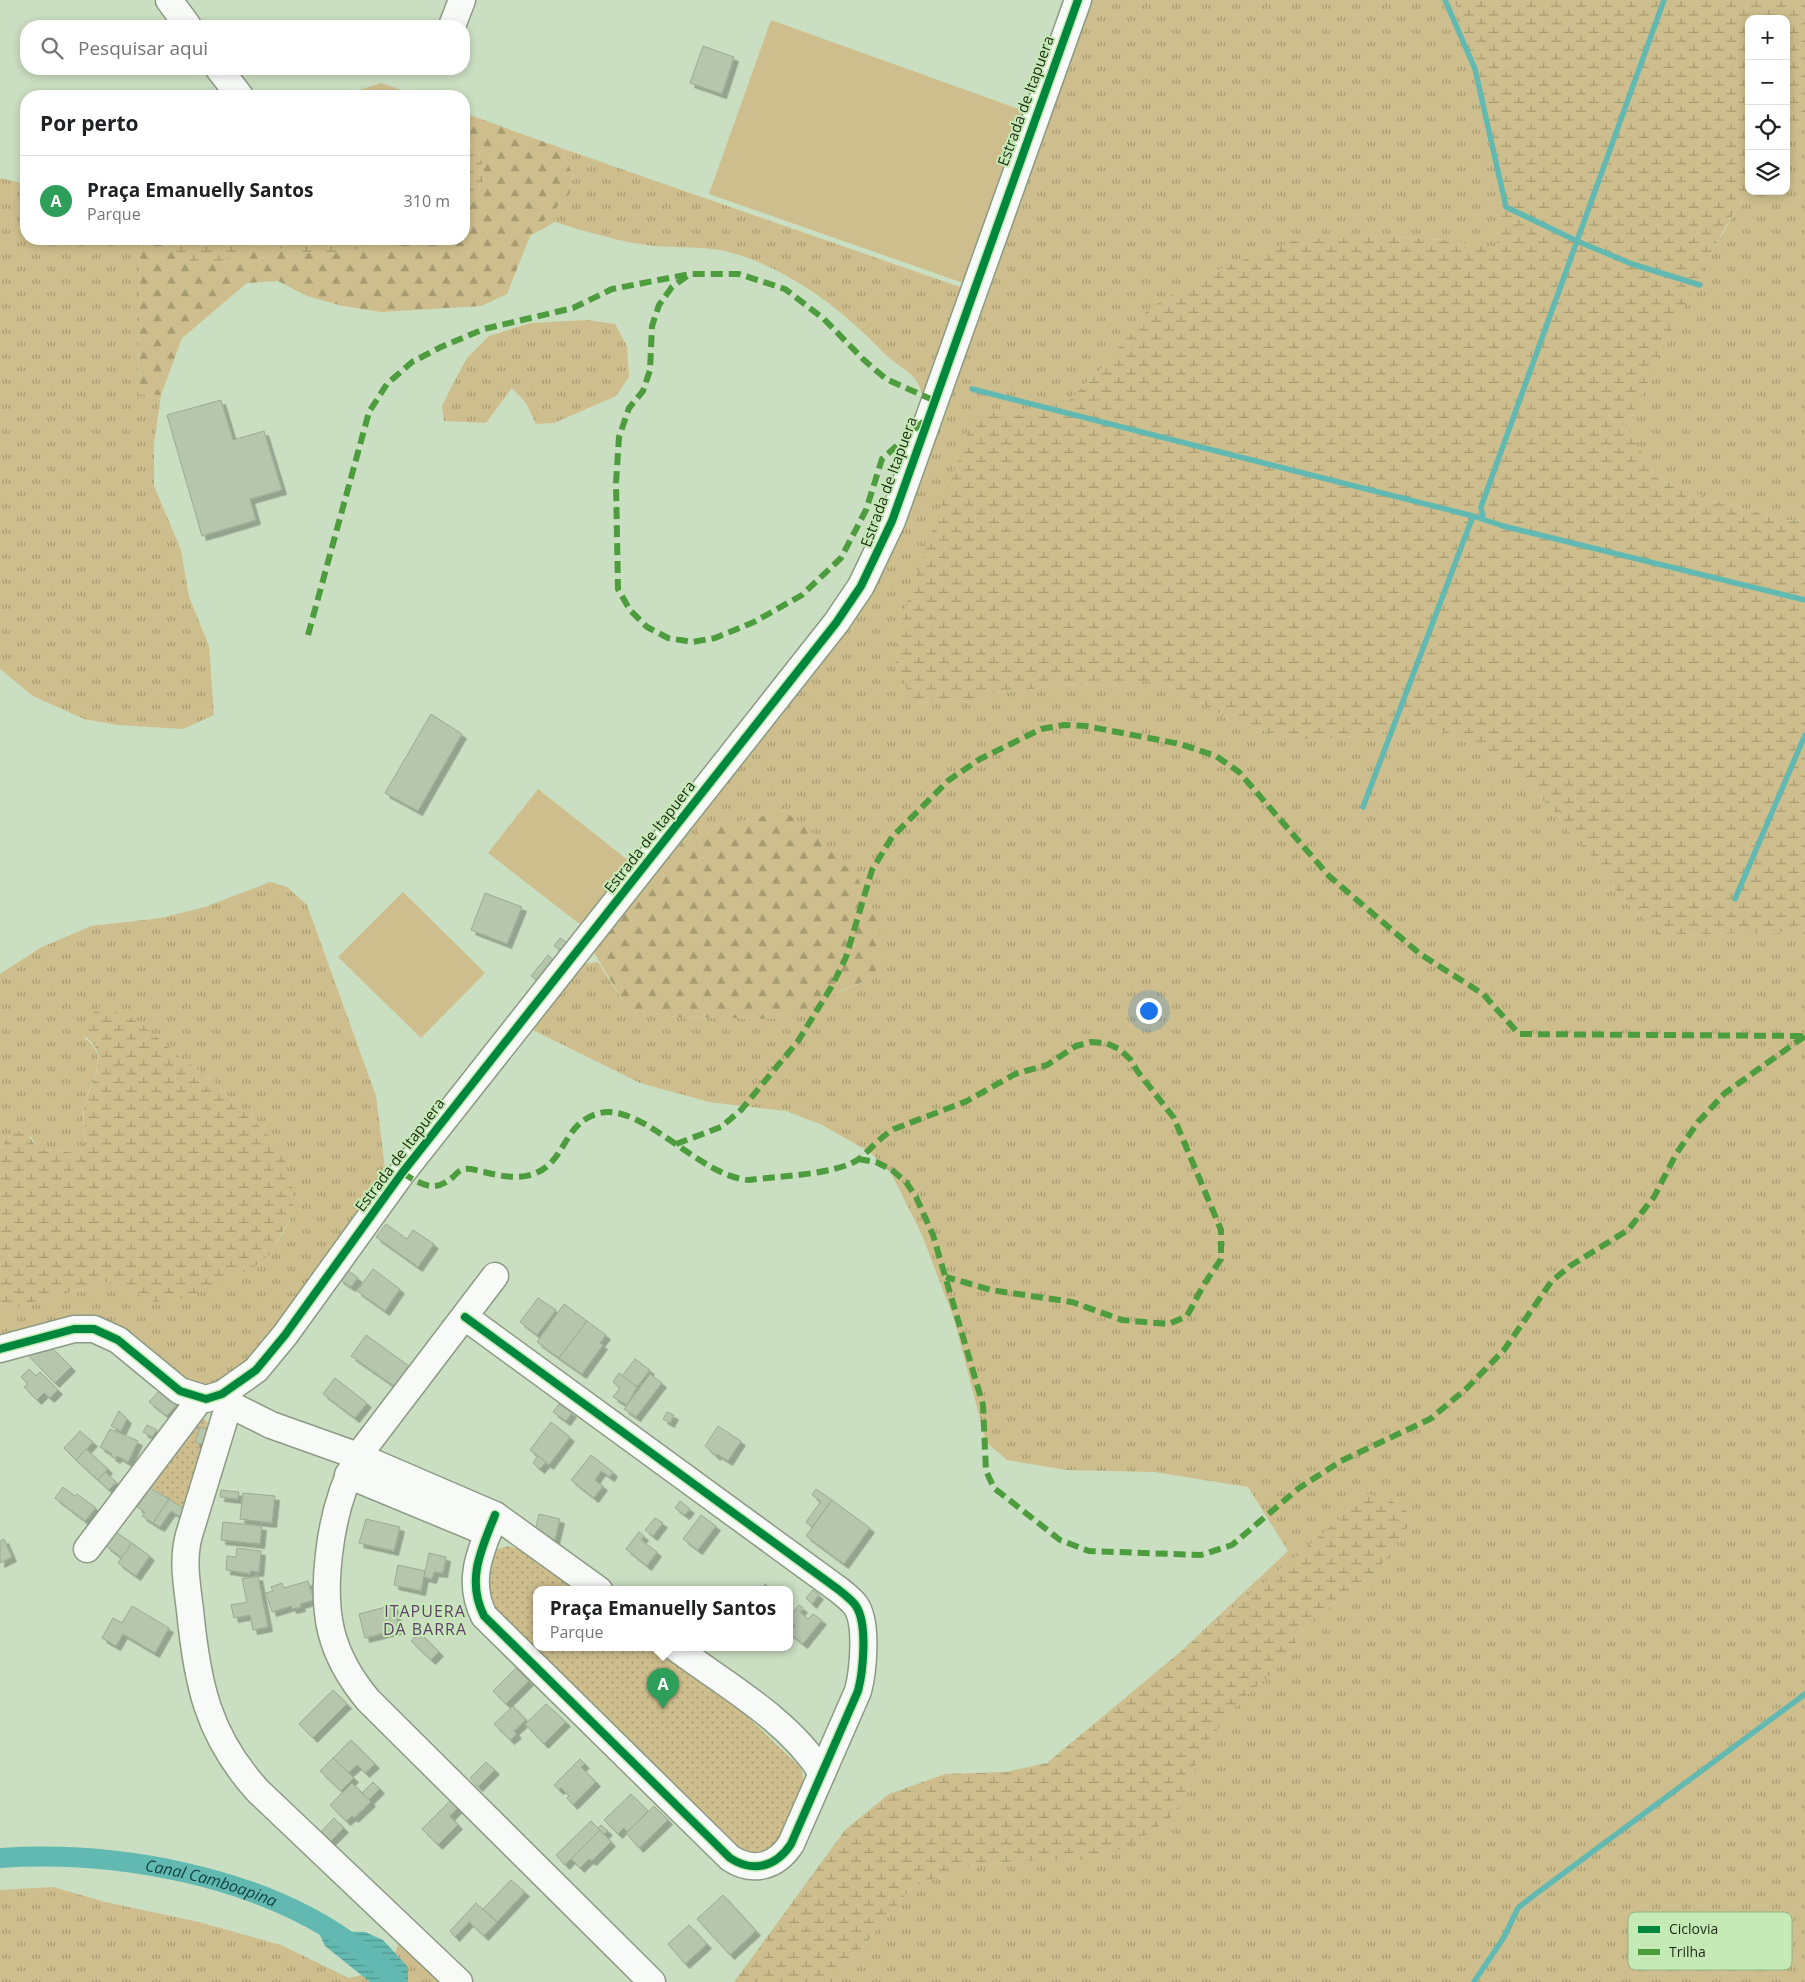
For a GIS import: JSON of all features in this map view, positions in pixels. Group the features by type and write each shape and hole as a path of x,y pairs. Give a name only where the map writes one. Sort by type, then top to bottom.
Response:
{"street":[{"path":"169,0 184,20"},
{"path":"454,20 462,0"},
{"name":"Estrada de Itapuera","path":"218,1399 244,1380 274,1350 402,1173 836,623 861,586 892,521 1078,0"},
{"path":"224,75 235,90"},
{"path":"495,1276 353,1465 332,1523 325,1589 330,1629 348,1674 368,1700 652,1982"},
{"path":"465,1317 840,1590 857,1607 862,1627 861,1680 791,1844 779,1859 762,1867 753,1867 730,1858 484,1616 479,1605 474,1582 478,1560 491,1524"},
{"path":"0,1349 74,1330 94,1329 118,1340 180,1391 218,1399 353,1465 491,1524 592,1586"},
{"path":"87,1549 218,1399"},
{"path":"218,1399 185,1553 195,1662 210,1715 234,1760 258,1791 459,1982"},
{"path":"680,1651 786,1729 805,1749 822,1773"}],"green space":[{"path":"1085,0 1452,0 1458,8 1504,199 1496,248 1446,240 1375,236 1104,366 1065,404 1019,415 976,410 913,703 973,701 995,693 1034,689 1055,684 1099,685 1147,681 1167,685 1230,719 1272,734 1292,738 1313,740 1353,736 1396,730 1417,722 1470,742 1488,752 1504,767 1524,781 1554,811 1581,846 1598,862 1621,899 1639,912 1657,935 1805,932 1805,1982 834,1982 912,1887 967,1866 1028,1861 1141,1839 1177,1813 1203,1748 1240,1701 1282,1664 1308,1623 1377,1571 1365,1493 1329,1529 1181,1651 1288,1551 1248,1487 1154,1472 1066,1470 1007,1460 986,1442 954,1319 922,1235 891,1173 870,1152 820,1124 786,1111 709,1102 640,1083 527,1027 575,965 598,962 628,1009 676,1017 773,1019 873,978 784,810 753,819 704,826 676,848 666,842 874,546 924,402 914,378 850,320 793,279 751,259 720,250 654,246 628,242 555,222 530,236 570,193 573,176 561,148 980,294"},
{"path":"1452,0 1805,0 1805,117 1790,133 1790,15 1745,15 1746,195 1723,231 1671,332 1627,426 1655,477 1710,499 1784,520 1805,521 1805,932 1657,935 1639,912 1621,899 1598,862 1581,846 1554,811 1524,781 1504,767 1488,752 1470,742 1417,722 1396,730 1353,736 1313,740 1292,738 1272,734 1230,719 1167,685 1147,681 1099,685 1055,684 1034,689 995,693 973,701 913,703 893,655 909,595 976,410 1019,415 1065,404 1104,366 1148,309 1211,272 1296,240 1375,236 1446,240 1496,247 1504,199 1458,8"},
{"path":"771,20 1030,113 969,285 709,194"},
{"path":"381,83 401,90 359,90"},
{"path":"470,115 561,148 573,176 570,193 530,236 507,294 481,306 381,312 343,306 307,296 278,281 247,283 182,338 161,395 138,394 140,245 165,245 166,247 232,257 251,245 323,255 387,245 470,245 472,145 470,144"},
{"path":"1805,117 1805,521 1784,520 1710,499 1655,477 1626,426 1699,277 1746,195 1790,195 1790,133"},
{"path":"470,144 480,158 484,173 480,188 470,201"},
{"path":"0,178 20,183 20,245 140,245 138,394 161,395 154,444 154,486 181,550 189,597 209,646 214,715 183,729 118,725 84,719 33,696 0,669"},
{"path":"166,245 251,245 225,260 214,262 184,259"},
{"path":"259,245 387,245 384,246 323,255"},
{"path":"587,320 615,324 627,346 629,377 616,396 554,423 536,424 526,403 512,388 486,423 444,421 442,406 454,382 467,358 489,336 531,323"},
{"path":"538,789 634,865 586,929 488,853"},
{"path":"783,810 816,835 858,879 874,910 884,948 873,978 842,990 812,1007 773,1019 676,1017 628,1009 590,946 666,842 676,848 704,826 753,819"},
{"path":"270,882 287,887 307,905 376,1096 387,1185 261,1352 231,1379 199,1391 117,1333 0,1340 0,1312 105,1282 131,1290 154,1302 256,1266 273,1248 281,1235 293,1214 266,1133 213,1081 180,1057 83,1037 92,1044 97,1052 98,1061 97,1070 84,1107 85,1147 79,1153 43,1150 39,1149 31,1137 12,1132 0,1149 0,974 40,948 91,926 161,918 205,907"},
{"path":"403,892 485,973 421,1038 338,957"},
{"path":"99,1007 136,1019 180,1057 213,1081 266,1133 285,1160 293,1191 293,1214 269,1255 256,1266 186,1298 154,1302 131,1290 105,1282 0,1312 0,1149 12,1132 23,1131 43,1150 79,1153 85,1147 84,1108 97,1072 98,1057 95,1046 80,1028"},
{"path":"202,1417 212,1426 188,1511 142,1482"},
{"path":"1365,1493 1392,1501 1414,1517 1377,1571 1308,1623 1282,1664 1240,1701 1203,1748 1177,1813 1141,1839 1100,1859 1028,1861 967,1866 912,1887 834,1982 734,1982 845,1830 889,1794 945,1774 1006,1772 1047,1763 1328,1529"},
{"path":"508,1546 525,1551 575,1586 533,1586 533,1647 481,1594 495,1550"},
{"path":"537,1651 664,1651 732,1702 801,1768 804,1781 782,1843 777,1850 743,1859"},
{"path":"53,1887 105,1902 199,1922 281,1945 349,1978 362,1975 370,1982 0,1982 0,1890"},
{"path":"406,1923 466,1982 408,1982 408,1967 395,1953"}],"water":[{"path":"318,1931 365,1932 383,1940 408,1967 408,1982 370,1982 325,1946"}],"building":[{"path":"703,46 734,57 722,94 690,83"},
{"path":"221,400 233,440 264,431 282,490 250,499 256,520 202,536 167,415"},
{"path":"431,714 462,734 418,811 385,793"},
{"path":"485,893 522,907 507,944 471,930"},
{"path":"560,938 572,946 566,954 554,946"},
{"path":"548,955 558,964 542,985 531,976"},
{"path":"386,1224 407,1239 413,1230 434,1244 418,1267 376,1237"},
{"path":"346,1269 358,1278 351,1287 339,1279"},
{"path":"373,1269 400,1289 385,1311 357,1291"},
{"path":"538,1298 556,1310 537,1335 520,1322"},
{"path":"564,1304 587,1321 559,1358 537,1342"},
{"path":"587,1321 606,1335 600,1343 603,1345 582,1374 559,1358"},
{"path":"366,1335 409,1366 394,1386 351,1356"},
{"path":"46,1347 49,1350 52,1348 71,1367 55,1383 25,1352"},
{"path":"635,1359 650,1370 637,1387 622,1376"},
{"path":"29,1369 36,1376 40,1372 58,1390 50,1398 44,1393 37,1400 24,1387 28,1384 21,1377"},
{"path":"619,1373 637,1387 627,1405 613,1397 620,1388 613,1382"},
{"path":"650,1374 662,1383 636,1417 624,1409"},
{"path":"335,1378 367,1403 355,1418 323,1394"},
{"path":"160,1390 177,1404 167,1416 149,1402"},
{"path":"559,1404 572,1413 566,1421 553,1412"},
{"path":"119,1411 127,1419 121,1431 111,1426"},
{"path":"667,1412 674,1415 670,1423 663,1419"},
{"path":"551,1422 570,1437 549,1465 530,1450"},
{"path":"147,1425 157,1430 152,1437 143,1432"},
{"path":"718,1426 741,1441 728,1461 717,1454 716,1456 705,1446"},
{"path":"200,1427 214,1432 209,1447 195,1442"},
{"path":"110,1429 138,1441 128,1462 117,1456 116,1459 111,1456 112,1454 100,1447"},
{"path":"80,1431 93,1442 76,1460 64,1448"},
{"path":"86,1449 108,1469 98,1480 76,1460"},
{"path":"591,1455 613,1472 610,1477 601,1471 595,1480 603,1486 594,1498 571,1480"},
{"path":"538,1456 546,1462 540,1469 533,1463"},
{"path":"105,1472 116,1482 109,1490 98,1480"},
{"path":"63,1487 75,1496 77,1494 96,1508 85,1521 55,1498"},
{"path":"150,1488 169,1499 153,1523 142,1516 145,1512 137,1507"},
{"path":"816,1489 832,1500 812,1527 806,1522 821,1501 812,1495"},
{"path":"221,1490 239,1492 238,1499 220,1497"},
{"path":"243,1493 275,1496 272,1523 240,1519"},
{"path":"169,1499 186,1510 181,1517 171,1511 160,1527 153,1523"},
{"path":"832,1500 870,1528 844,1564 806,1536"},
{"path":"680,1501 690,1509 685,1515 675,1508"},
{"path":"539,1514 560,1519 555,1540 534,1535"},
{"path":"701,1515 716,1526 698,1550 683,1539"},
{"path":"655,1518 663,1523 653,1536 645,1530"},
{"path":"366,1519 400,1527 394,1551 359,1543"},
{"path":"223,1522 262,1526 260,1544 221,1540"},
{"path":"116,1532 132,1543 122,1558 106,1546"},
{"path":"639,1532 644,1536 641,1540 657,1552 647,1566 626,1549"},
{"path":"4,1539 12,1557 0,1563 0,1541"},
{"path":"132,1543 150,1556 136,1576 118,1563"},
{"path":"237,1548 261,1551 259,1572 250,1571 250,1574 226,1570 227,1556 236,1557"},
{"path":"429,1553 446,1557 443,1573 434,1572 432,1579 424,1577"},
{"path":"398,1565 425,1571 421,1591 394,1585"},
{"path":"258,1576 268,1627 253,1630 250,1615 234,1618 231,1605 247,1602 242,1579"},
{"path":"308,1581 314,1600 300,1604 301,1607 292,1609 291,1606 272,1612 266,1593 273,1591 271,1587 282,1583 284,1588"},
{"path":"813,1590 819,1595 812,1604 806,1598"},
{"path":"393,1605 400,1629 365,1638 359,1614"},
{"path":"799,1605 803,1608 800,1612 808,1619 813,1614 822,1620 803,1644 793,1636 793,1628 795,1626 793,1624 793,1612"},
{"path":"132,1606 169,1628 155,1653 123,1634 116,1646 102,1638 113,1618 122,1623"},
{"path":"419,1632 439,1652 431,1660 411,1641"},
{"path":"516,1668 529,1681 506,1704 493,1691"},
{"path":"333,1690 347,1704 313,1738 299,1724"},
{"path":"546,1704 566,1722 544,1744 525,1724"},
{"path":"513,1706 526,1720 514,1731 517,1734 510,1740 494,1724"},
{"path":"351,1740 375,1764 365,1773 357,1765 348,1773 333,1758"},
{"path":"333,1758 354,1778 341,1791 320,1771"},
{"path":"580,1759 585,1764 581,1767 596,1782 573,1805 567,1798 569,1796 561,1788 559,1790 554,1785"},
{"path":"486,1762 495,1770 478,1787 470,1778"},
{"path":"373,1782 380,1789 369,1800 362,1793"},
{"path":"352,1783 371,1802 354,1818 352,1816 346,1821 330,1805"},
{"path":"631,1794 648,1811 627,1832 624,1828 618,1834 604,1820"},
{"path":"452,1799 459,1807 450,1816 458,1825 438,1845 422,1829"},
{"path":"654,1806 668,1820 639,1848 626,1833"},
{"path":"334,1818 344,1828 329,1843 319,1834"},
{"path":"591,1821 600,1830 565,1865 556,1855"},
{"path":"601,1825 608,1831 604,1834 598,1828"},
{"path":"600,1830 611,1842 592,1861 589,1859 580,1868 571,1859"},
{"path":"511,1880 525,1892 497,1922 483,1909"},
{"path":"723,1895 756,1931 730,1955 697,1919"},
{"path":"476,1903 497,1922 484,1936 469,1922 455,1937 450,1931"},
{"path":"689,1925 707,1944 685,1964 668,1944"}],"waterway":[{"path":"1445,0 1475,69 1506,207 1577,241 1632,264 1700,285"},
{"path":"1483,519 1481,507 1664,0"},
{"path":"972,389 1473,516 1503,526 1805,600"},
{"path":"1363,807 1473,516"},
{"path":"1735,899 1805,735"},
{"path":"1474,1982 1504,1937 1518,1908 1805,1694"},
{"name":"Canal Camboapina","path":"0,1858 45,1857 139,1864 186,1873 233,1886 277,1902 318,1922 378,1963 396,1982"}],"marked path":[{"path":"308,635 369,412 387,384 412,362 441,347 484,329 573,308 612,289 690,274 739,274 785,289 824,319 864,360 886,379 933,400"},
{"path":"687,276 672,287 659,305 652,326 650,370 643,391 629,408 619,437 616,483 618,589 630,610 647,627 668,638 692,642 715,638 754,622 802,595 841,558 866,510 882,459 925,420"},
{"path":"676,1144 721,1127 741,1110 798,1041 832,986 846,957 872,870 892,837 949,780 980,759 1041,729 1064,725 1086,726 1180,744 1216,756 1239,772 1329,876 1420,954 1483,994 1519,1034 1805,1036"},
{"path":"858,1159 876,1162 892,1170 906,1182 916,1197 933,1235 983,1405 986,1471 994,1488 1060,1540 1089,1551 1201,1555 1232,1545 1299,1488 1341,1461 1430,1419 1466,1389 1504,1350 1551,1282 1570,1266 1628,1230 1654,1197 1676,1154 1698,1122 1725,1093 1805,1036"},
{"path":"402,1173 428,1186 446,1182 463,1169 472,1169 510,1177 530,1175 546,1167 554,1159 579,1124 600,1113 617,1113 635,1119 711,1167 730,1176 749,1180 822,1172 859,1159 880,1139 894,1129 967,1101 1015,1074 1047,1065 1076,1046 1091,1042 1106,1043 1119,1049 1130,1059 1174,1118 1221,1230 1221,1259 1203,1286 1187,1316 1169,1324 1122,1320 1072,1302 991,1290 946,1277"}],"cycle path":[{"path":"0,1349 74,1329 94,1329 118,1340 180,1391 206,1399 222,1394 256,1370 285,1335 402,1173 836,623 861,586 892,521 1078,0"},
{"path":"465,1317 839,1590 856,1606 860,1614 863,1636 863,1661 858,1691 791,1844 778,1858 764,1865 755,1866 739,1863 730,1858 484,1616 476,1590 476,1577 481,1553 495,1515"}],"place":[{"name":"Praça Emanuelly Santos","path":"663,1709"}],"district":[{"name":"ITAPUERA DA BARRA","path":"425,1620"}]}
